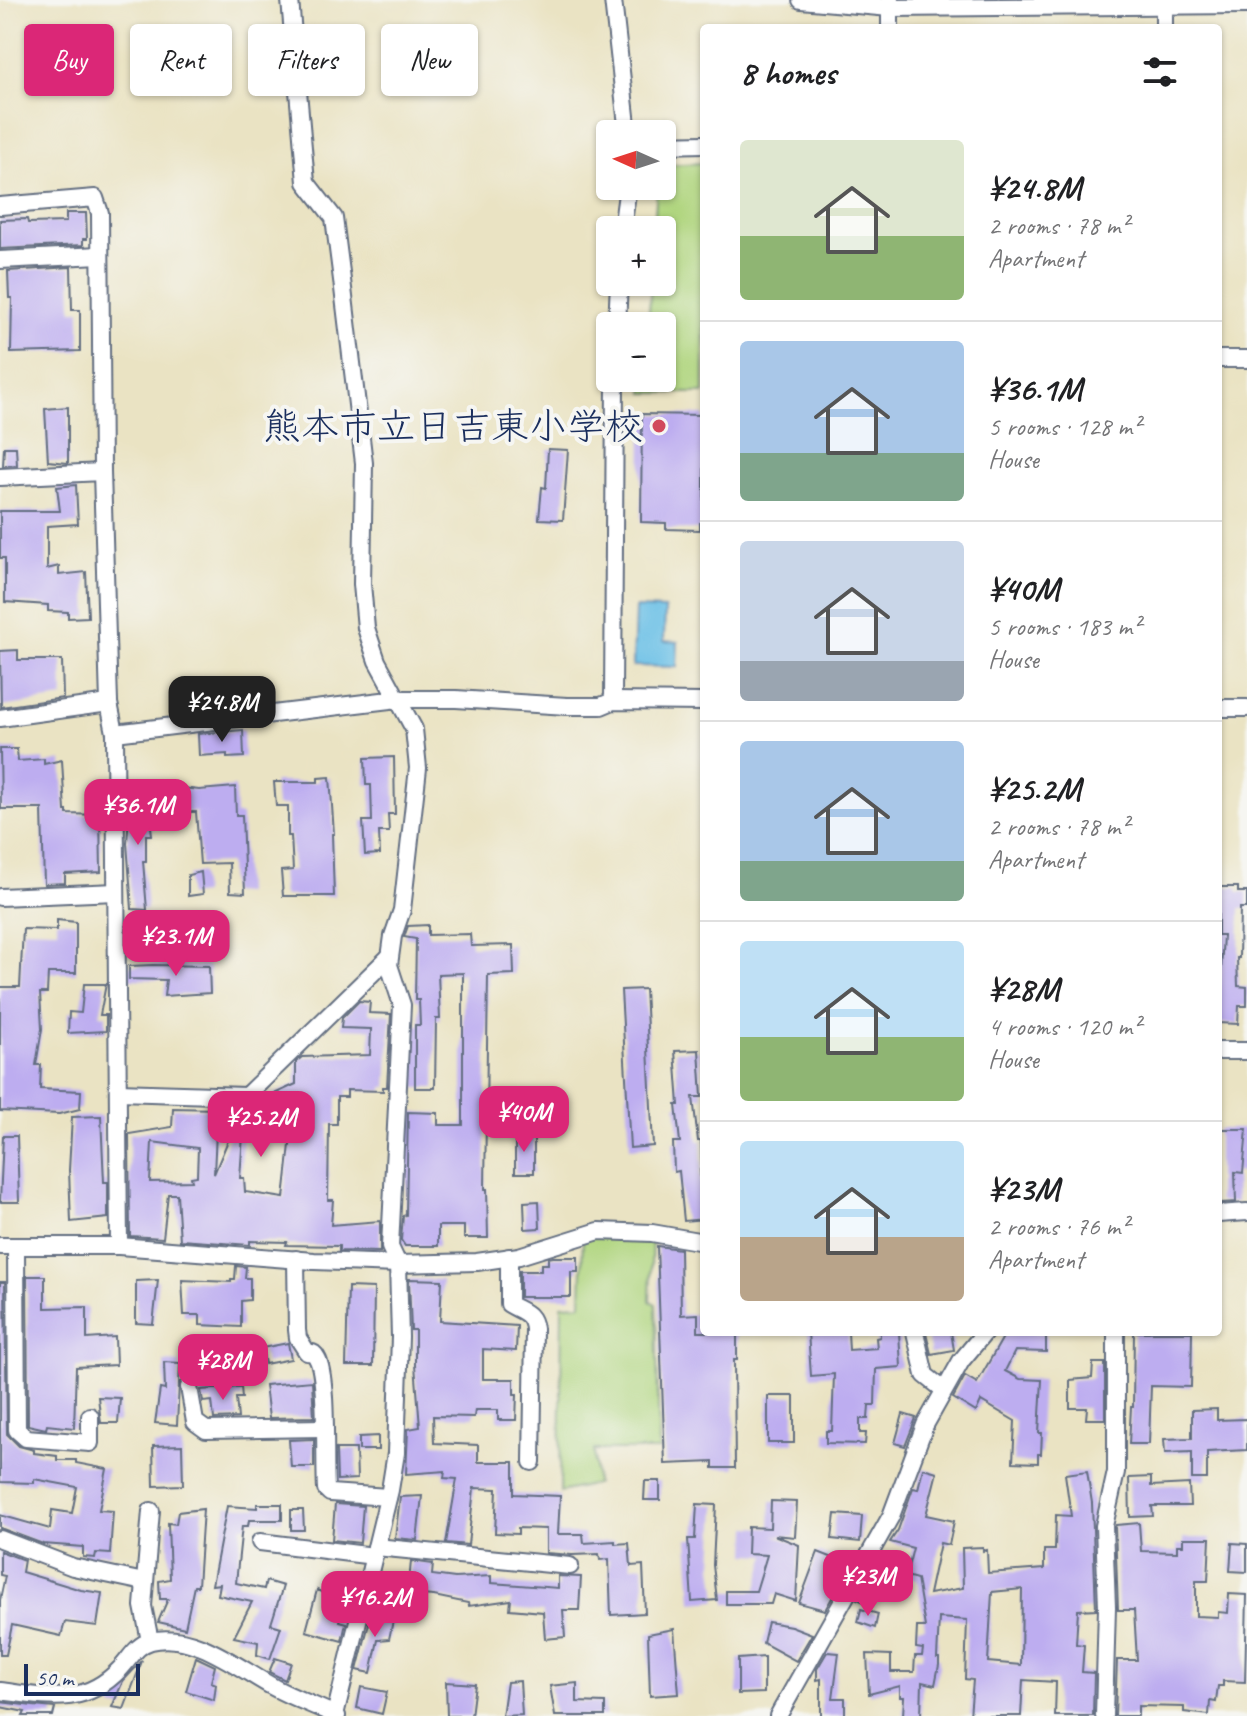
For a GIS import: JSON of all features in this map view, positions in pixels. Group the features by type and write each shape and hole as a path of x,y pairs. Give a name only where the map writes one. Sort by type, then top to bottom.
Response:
{"street":[{"path":"0,1691 65,1698 85,1694 105,1685 137,1648 150,1641 187,1643 210,1651 275,1688 336,1715 396,1453 400,1337 398,1264 390,1247 402,1005 389,965 402,910 418,768 414,729 377,661 366,628 362,584 364,463 342,280 334,218 306,182 290,0"},
{"path":"613,0 626,120"},
{"path":"801,0 890,4 1164,2 1247,5"},
{"path":"1164,2 1164,24"},
{"path":"676,145 700,144"},
{"path":"0,206 95,198 100,213 102,472 109,703 115,733 119,1246"},
{"path":"0,260 100,255"},
{"path":"1222,359 1247,359"},
{"path":"613,701 615,392"},
{"path":"0,477 102,472"},
{"path":"115,733 398,699 456,699 567,706 601,706 613,701 700,702"},
{"path":"0,718 109,703"},
{"path":"1222,708 1247,708"},
{"path":"0,897 116,892"},
{"path":"118,1092 246,1096 390,956"},
{"path":"1222,1051 1247,1051"},
{"path":"1222,1214 1247,1212"},
{"path":"90,1416 90,1443 26,1438 17,1430 8,1246 119,1246 398,1264 477,1262 509,1257 599,1231 652,1233 700,1241"},
{"path":"509,1257 509,1304 528,1313 533,1319 532,1462"},
{"path":"296,1259 298,1338 307,1352 318,1359 323,1378 326,1489 330,1493 388,1497"},
{"path":"916,1336 925,1375 944,1390"},
{"path":"778,1716 891,1516 925,1425 961,1361 982,1336"},
{"path":"1104,1716 1107,1607 1104,1526 1116,1472 1116,1336"},
{"path":"189,1387 195,1422 206,1430 323,1428"},
{"path":"150,1641 143,1606 151,1511"},
{"path":"0,1539 73,1567 144,1582"},
{"path":"260,1542 570,1566"}],"green space":[{"path":"700,163 700,393 644,393 676,392 676,312 649,312 650,296 676,296 676,216 655,216 656,200 676,200 676,164"},
{"path":"652,1233 650,1301 656,1304 659,1450 594,1450 596,1484 560,1492 562,1305 581,1304 583,1236"}],"water":[{"path":"635,608 665,609 664,641 678,642 677,667 633,666"}],"building":[{"path":"66,213 86,213 87,239 83,239 83,245 0,249 0,220 66,222"},
{"path":"71,267 72,310 80,310 80,351 11,353 12,298 9,298 8,271"},
{"path":"68,407 68,463 48,461 45,409"},
{"path":"642,414 700,415 700,530 666,529 666,523 641,522"},
{"path":"4,447 16,447 17,465 3,466"},
{"path":"548,449 568,450 563,520 539,519 542,487 546,488"},
{"path":"76,485 78,524 47,526 47,569 59,566 59,575 86,572 88,617 68,618 68,612 48,611 48,605 5,602 5,558 0,558 0,511 60,511 57,487"},
{"path":"18,650 18,660 62,660 63,698 1,707 0,651"},
{"path":"243,730 244,757 227,758 227,754 199,756 198,734"},
{"path":"0,749 17,749 18,761 44,759 44,764 62,760 67,814 100,815 101,872 65,874 65,883 44,884 42,809 1,809"},
{"path":"394,757 395,814 388,814 389,832 379,832 380,854 365,855 363,821 372,821 371,785 366,785 365,758"},
{"path":"330,777 334,896 283,896 281,871 293,870 291,836 288,836 288,806 276,806 274,782 318,782 318,778"},
{"path":"235,787 236,815 242,815 245,893 230,892 229,863 200,864 196,812 183,812 182,788"},
{"path":"142,788 143,812 149,811 152,835 146,835 146,861 143,861 147,910 132,909 127,843 128,790"},
{"path":"201,872 203,894 188,896 188,875"},
{"path":"1222,887 1238,887 1238,892 1247,892 1247,908 1240,908 1237,958 1238,986 1247,987 1247,1006 1239,1006 1238,1024 1222,1023"},
{"path":"57,920 76,922 76,973 48,973 47,993 40,993 42,1029 36,1065 41,1065 40,1089 81,1091 80,1109 59,1114 0,1111 0,987 20,987 23,929 57,930"},
{"path":"428,925 428,935 470,934 471,946 513,945 514,974 488,975 485,1189 488,1238 464,1238 464,1226 438,1226 438,1246 405,1246 401,1240 403,1216 406,1215 408,1112 438,1113 438,1125 463,1125 463,973 438,974 440,1019 436,1019 435,1088 415,1088 415,1025 420,1025 419,1000 415,1000 416,939 404,937 408,926"},
{"path":"129,966 209,966 210,993 164,996 166,980 129,979"},
{"path":"84,984 106,984 100,1015 106,1015 106,1031 68,1033 69,1012 81,1013"},
{"path":"645,989 653,1146 630,1148 621,990"},
{"path":"359,1001 370,1002 369,1013 391,1014 387,1087 383,1087 383,1091 347,1090 347,1097 337,1097 337,1124 329,1124 328,1200 333,1200 331,1225 380,1221 380,1252 339,1251 339,1246 286,1245 287,1242 250,1241 250,1245 180,1240 177,1194 168,1194 163,1238 130,1236 129,1134 172,1127 173,1108 217,1109 214,1174 242,1107 245,1107 244,1121 247,1123 246,1107 296,1084 296,1062 302,1057 370,1055 371,1029 341,1028 342,1018","holes":["267,1125 292,1127 284,1198 245,1192 244,1178 240,1178 243,1135 260,1142","152,1142 198,1148 197,1176 191,1177 192,1181 150,1182"]},
{"path":"699,1050 700,1097 693,1097 700,1141 700,1219 684,1221 679,1171 674,1172 673,1142 680,1142 675,1051"},
{"path":"101,1116 104,1182 108,1182 108,1218 71,1222 69,1170 72,1117"},
{"path":"1222,1129 1247,1129 1243,1173 1235,1172 1236,1202 1222,1203"},
{"path":"3,1136 17,1136 19,1202 0,1202"},
{"path":"515,1136 534,1136 534,1173 515,1173"},
{"path":"539,1201 540,1228 525,1229 524,1202"},
{"path":"657,1246 680,1249 681,1315 698,1314 700,1336 737,1336 737,1360 734,1360 735,1468 713,1468 713,1462 665,1464"},
{"path":"578,1257 578,1272 571,1272 571,1297 520,1297 520,1271 541,1271 541,1264 548,1264 548,1258"},
{"path":"236,1266 246,1267 245,1278 250,1278 250,1300 241,1301 241,1327 200,1325 200,1315 184,1315 182,1280 231,1282 235,1279"},
{"path":"27,1276 45,1276 45,1308 87,1307 87,1339 115,1337 116,1365 76,1367 74,1428 47,1425 46,1429 28,1425"},
{"path":"409,1279 442,1280 440,1321 517,1326 516,1351 483,1349 483,1379 514,1379 516,1420 498,1420 498,1410 475,1410 474,1417 433,1416 434,1443 478,1445 478,1462 514,1462 514,1494 560,1496 558,1534 583,1534 584,1543 629,1543 631,1566 643,1565 645,1613 611,1615 609,1559 600,1560 599,1554 546,1553 546,1529 518,1528 518,1534 495,1533 497,1489 474,1488 468,1545 446,1543 457,1479 444,1478 445,1471 406,1474 408,1429 420,1427"},
{"path":"158,1280 153,1324 136,1323 136,1281"},
{"path":"0,1282 5,1282 7,1434 19,1446 34,1450 34,1453 107,1469 99,1510 113,1511 110,1554 96,1553 95,1558 83,1557 83,1547 43,1544 0,1528 0,1515 50,1529 52,1510 72,1513 77,1487 34,1479 34,1483 0,1482"},
{"path":"348,1287 374,1288 373,1366 346,1366"},
{"path":"808,1336 848,1336 849,1350 877,1348 876,1338 899,1336 901,1367 876,1369 875,1405 869,1405 868,1419 860,1419 860,1433 866,1433 865,1444 826,1443 826,1431 832,1431 834,1374 811,1376"},
{"path":"927,1336 952,1336 954,1350 931,1354"},
{"path":"1004,1336 1046,1336 1046,1352 1015,1351 1005,1371 1020,1379 1042,1380 1041,1454 1038,1454 1038,1463 1013,1462 1015,1421 981,1401 976,1412 953,1398 965,1376 977,1383"},
{"path":"1134,1336 1192,1336 1191,1387 1151,1386 1149,1444 1129,1444"},
{"path":"288,1343 291,1359 265,1364 262,1348"},
{"path":"201,1361 237,1363 237,1368 201,1375"},
{"path":"164,1362 180,1363 177,1425 155,1423 160,1389 165,1390"},
{"path":"1093,1363 1105,1363 1105,1419 1086,1419 1087,1408 1070,1408 1070,1380 1092,1378"},
{"path":"312,1381 314,1417 269,1418 265,1385"},
{"path":"241,1387 242,1398 236,1398 238,1418 214,1419 212,1401 203,1402 201,1390"},
{"path":"768,1396 794,1396 794,1443 768,1443"},
{"path":"98,1397 120,1398 118,1423 101,1423"},
{"path":"1217,1409 1217,1420 1247,1419 1247,1450 1207,1452 1207,1479 1192,1479 1192,1452 1165,1453 1164,1439 1192,1438 1192,1410"},
{"path":"903,1414 916,1418 905,1446 895,1443"},
{"path":"378,1436 378,1450 359,1450 359,1437"},
{"path":"314,1439 314,1467 291,1467 289,1440"},
{"path":"182,1445 183,1485 154,1486 153,1446"},
{"path":"336,1449 356,1449 357,1479 337,1480"},
{"path":"923,1468 937,1472 926,1515 954,1521 949,1545 940,1543 929,1594 963,1588 962,1548 983,1547 983,1551 987,1550 988,1573 1044,1569 1044,1550 1055,1550 1056,1515 1071,1516 1065,1474 1087,1471 1092,1503 1096,1609 1078,1610 1076,1644 1084,1645 1082,1672 1094,1673 1093,1716 1055,1716 1056,1682 1023,1680 1021,1716 970,1716 973,1680 965,1679 967,1620 939,1618 939,1665 935,1685 922,1682 921,1716 903,1716 904,1697 900,1697 900,1686 869,1694 867,1654 891,1655 891,1672 914,1672 915,1656 922,1656 923,1649 916,1648 917,1627 925,1627 917,1579 906,1576 913,1548 890,1542 898,1530 913,1488 918,1489","holes":["1022,1589 1021,1665 988,1662 992,1592"]},
{"path":"1151,1477 1151,1486 1189,1484 1190,1506 1152,1506 1153,1516 1130,1517 1129,1478"},
{"path":"645,1481 660,1481 660,1500 644,1500"},
{"path":"422,1496 417,1540 395,1538 400,1497"},
{"path":"771,1501 797,1502 795,1537 774,1535 799,1545 796,1601 774,1594 771,1604 726,1604 726,1591 756,1591 767,1555 747,1554 748,1527 770,1528"},
{"path":"257,1504 282,1504 282,1520 249,1520 248,1526 242,1526 236,1583 264,1589 266,1581 283,1586 271,1624 281,1627 270,1659 257,1655 258,1642 234,1637 252,1602 218,1595 220,1584 212,1585 227,1506 257,1508"},
{"path":"335,1504 363,1506 360,1543 332,1540"},
{"path":"697,1504 716,1505 713,1565 717,1600 692,1602 688,1539 695,1539"},
{"path":"203,1509 198,1586 194,1586 185,1628 158,1622 168,1599 160,1599 159,1581 170,1579 168,1523 176,1524 178,1512"},
{"path":"291,1510 303,1510 304,1530 291,1530"},
{"path":"835,1514 862,1516 860,1542 832,1539"},
{"path":"1139,1523 1141,1551 1177,1552 1177,1545 1183,1545 1183,1538 1210,1538 1208,1581 1196,1581 1196,1616 1218,1617 1218,1612 1228,1613 1229,1594 1247,1595 1245,1682 1223,1681 1223,1686 1218,1686 1216,1702 1210,1701 1209,1715 1184,1712 1184,1707 1138,1706 1138,1716 1115,1716 1117,1660 1137,1660 1134,1610 1118,1610 1115,1527"},
{"path":"1232,1543 1247,1544 1247,1572 1230,1571"},
{"path":"0,1551 24,1560 22,1572 81,1590 102,1593 97,1626 65,1622 61,1636 12,1625 6,1655 0,1655 0,1600 5,1576 0,1575"},
{"path":"818,1552 851,1565 825,1610 799,1603"},
{"path":"411,1561 433,1564 432,1575 455,1578 491,1576 491,1583 558,1588 558,1576 581,1577 579,1610 563,1610 565,1637 545,1639 543,1612 510,1609 511,1600 469,1606 468,1603 434,1596 408,1594"},
{"path":"871,1574 877,1576 866,1603 857,1599"},
{"path":"317,1590 343,1602 339,1621 346,1623 342,1641 306,1631"},
{"path":"861,1609 878,1614 875,1628 858,1622"},
{"path":"372,1612 394,1616 389,1639 378,1640 371,1673 357,1670"},
{"path":"768,1622 812,1634 796,1661 763,1643"},
{"path":"674,1629 679,1694 650,1696 648,1634"},
{"path":"827,1652 839,1653 833,1698 845,1698 845,1716 821,1716 821,1679 817,1680 817,1669"},
{"path":"196,1657 215,1666 211,1682 216,1684 214,1700 186,1691"},
{"path":"764,1657 764,1693 738,1694 738,1659"},
{"path":"275,1658 291,1663 285,1680 269,1672"},
{"path":"142,1661 124,1709 112,1707 123,1681"},
{"path":"520,1681 522,1715 502,1716 507,1682"},
{"path":"446,1682 475,1684 471,1716 447,1716"},
{"path":"577,1683 577,1702 605,1703 605,1716 555,1716 550,1686"},
{"path":"361,1687 387,1692 382,1714 357,1708"},
{"path":"0,1702 55,1708 53,1716 23,1716 25,1712 0,1707"}],"place":[{"name":"熊本市立日吉東小学校","path":"659,426"}]}
